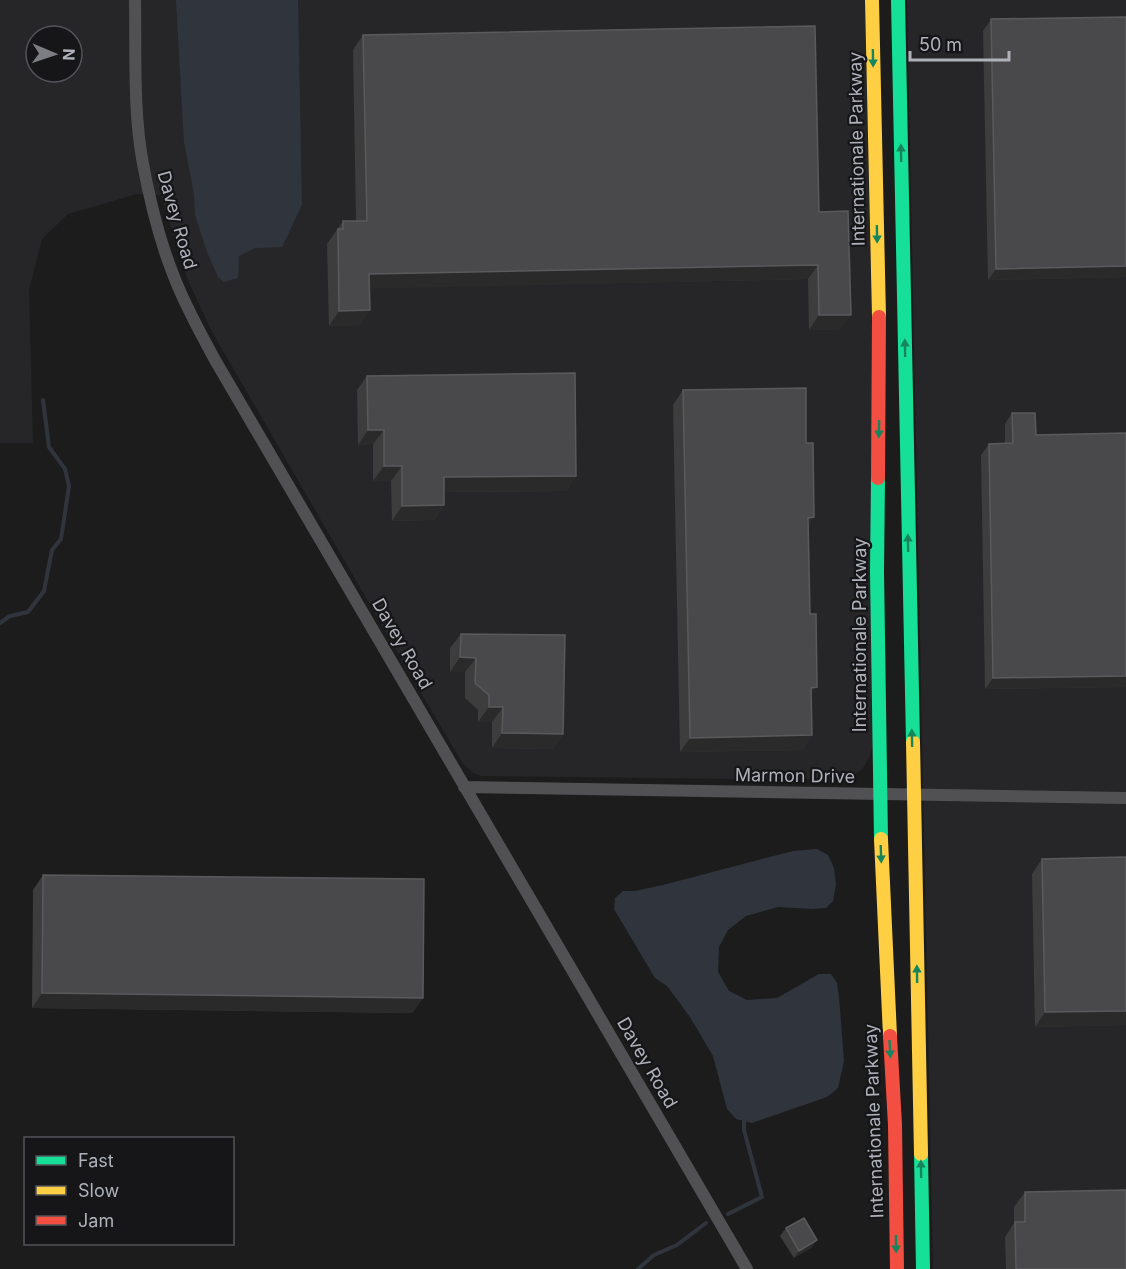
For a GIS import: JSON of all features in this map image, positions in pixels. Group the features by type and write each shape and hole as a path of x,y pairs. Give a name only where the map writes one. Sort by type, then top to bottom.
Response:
{"street":[{"name":"Davey Road","path":"135,0 137,120 142,163 155,218 173,274 215,360 747,1269"},
{"name":"Internationale Parkway","path":"872,0 880,366 877,570 879,796 886,977 895,1125 897,1269"},
{"path":"898,0 923,1269"},
{"name":"Marmon Drive","path":"464,787 879,796 1126,798"}],"shaded area":[{"path":"0,0 865,0 874,424 873,745 863,768 852,777 841,780 482,776 473,773 463,764 211,330 187,278 161,195 137,194 68,214 42,239 29,290 33,443 0,443"},
{"path":"176,0 298,0 302,205 282,247 255,248 239,256 238,278 224,282 218,277 207,252 195,215 194,194 184,142"},
{"path":"907,0 1126,0 1126,1269 933,1269"},
{"path":"817,849 828,855 834,868 836,885 833,901 826,908 778,907 746,916 728,930 719,947 718,972 729,991 747,1000 777,998 819,974 831,974 837,983 844,1061 838,1088 827,1097 752,1123 736,1119 727,1109 713,1056 690,1017 667,986 655,978 614,909 615,898 623,891 663,885 793,851"}],"building":[{"path":"1126,17 1126,266 996,269 991,19"},
{"path":"815,26 819,212 848,211 851,315 819,315 818,265 369,274 370,310 339,311 338,229 343,229 343,221 367,221 363,35"},
{"path":"575,373 576,476 444,477 444,505 402,506 402,466 384,466 384,430 368,430 367,376"},
{"path":"806,388 806,443 813,443 814,517 808,518 810,614 816,614 817,687 811,688 812,735 690,738 683,390"},
{"path":"1012,413 1035,413 1036,435 1126,433 1126,676 993,678 989,444 1013,443"},
{"path":"461,634 565,635 563,734 502,733 503,707 489,707 489,695 475,683 476,658 460,657"},
{"path":"1126,857 1126,1011 1045,1012 1042,859"},
{"path":"43,875 424,879 423,998 42,993"},
{"path":"1126,1190 1126,1269 1016,1269 1015,1222 1025,1222 1025,1192"},
{"path":"804,1218 817,1240 799,1251 786,1228"}],"waterway":[{"path":"0,623 10,616 28,612 44,591 52,550 61,539 69,486 65,469 49,447 43,400"},
{"path":"728,1214 762,1197 744,1130 744,1121"},
{"path":"638,1269 654,1255 677,1245 706,1223"}],"traffic: fast":[{"path":"898,0 913,742"},
{"path":"878,478 881,839"},
{"path":"921,1154 923,1269"}],"traffic: slow":[{"path":"872,0 879,317"},
{"path":"913,742 921,1154"},
{"path":"881,839 890,1036"}],"traffic: jam":[{"path":"878,478 879,317"},
{"path":"890,1036 895,1125 897,1269"}]}
